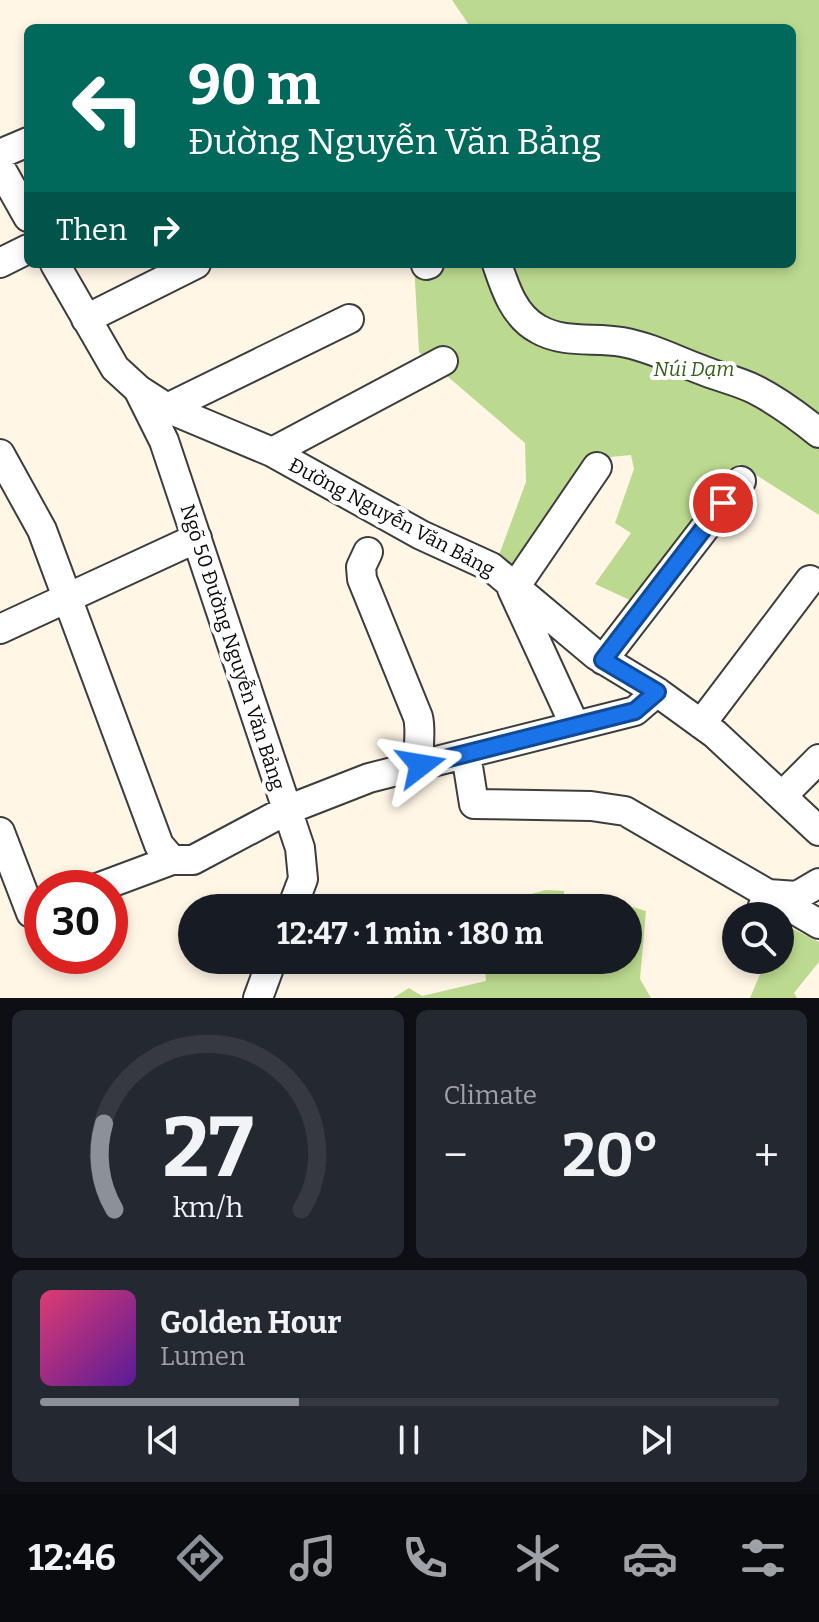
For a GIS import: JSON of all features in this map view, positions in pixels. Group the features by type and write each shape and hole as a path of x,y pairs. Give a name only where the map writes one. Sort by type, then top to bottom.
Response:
{"street":[{"path":"0,154 24,144"},
{"path":"0,167 24,208"},
{"path":"0,263 24,251"},
{"name":"Đường Nguyễn Văn Bảng","path":"57,268 115,368 139,390 167,408 272,452 421,535 491,567 603,660 657,692 701,724 783,795 819,831"},
{"path":"86,319 188,268"},
{"path":"499,268 512,302 524,320 540,331 579,341 620,341 667,354 751,387 789,409 819,433"},
{"path":"167,408 349,319"},
{"path":"272,452 443,361"},
{"name":"Ngõ 50 Đường Nguyễn Văn Bảng","path":"139,390 164,441 300,848 304,868 297,894"},
{"path":"0,454 42,530 159,845 172,860"},
{"path":"575,726 512,584 597,467"},
{"path":"603,660 741,481"},
{"path":"0,629 197,538"},
{"path":"368,552 361,567 362,579 418,717 421,735 418,756 421,765"},
{"path":"701,724 810,580"},
{"path":"128,876 172,860 193,860 287,810 369,778 635,711 657,692"},
{"path":"466,754 474,804 591,806 625,811 759,902"},
{"path":"783,795 819,759"},
{"path":"0,832 24,895"},
{"path":"774,902 797,896 819,883"},
{"path":"794,916 819,924"},
{"path":"258,998 267,974"}],"green space":[{"name":"Núi Dạm","path":"452,0 819,0 819,515 739,464 634,602 595,584 631,533 615,523 634,469 631,455 601,458 519,571 499,555 526,482 525,443 419,352 414,268 796,268 796,24 468,24"},
{"path":"546,890 564,891 564,894 531,894"},
{"path":"642,910 646,911 642,956"},
{"path":"794,930 819,942 819,962 794,993 797,998 750,998 760,974 794,974"},
{"path":"485,974 640,974 640,979 651,998 393,998 409,988 422,996 486,981"}],"route":[{"path":"421,765 635,711 657,692 603,660 723,503"}]}
